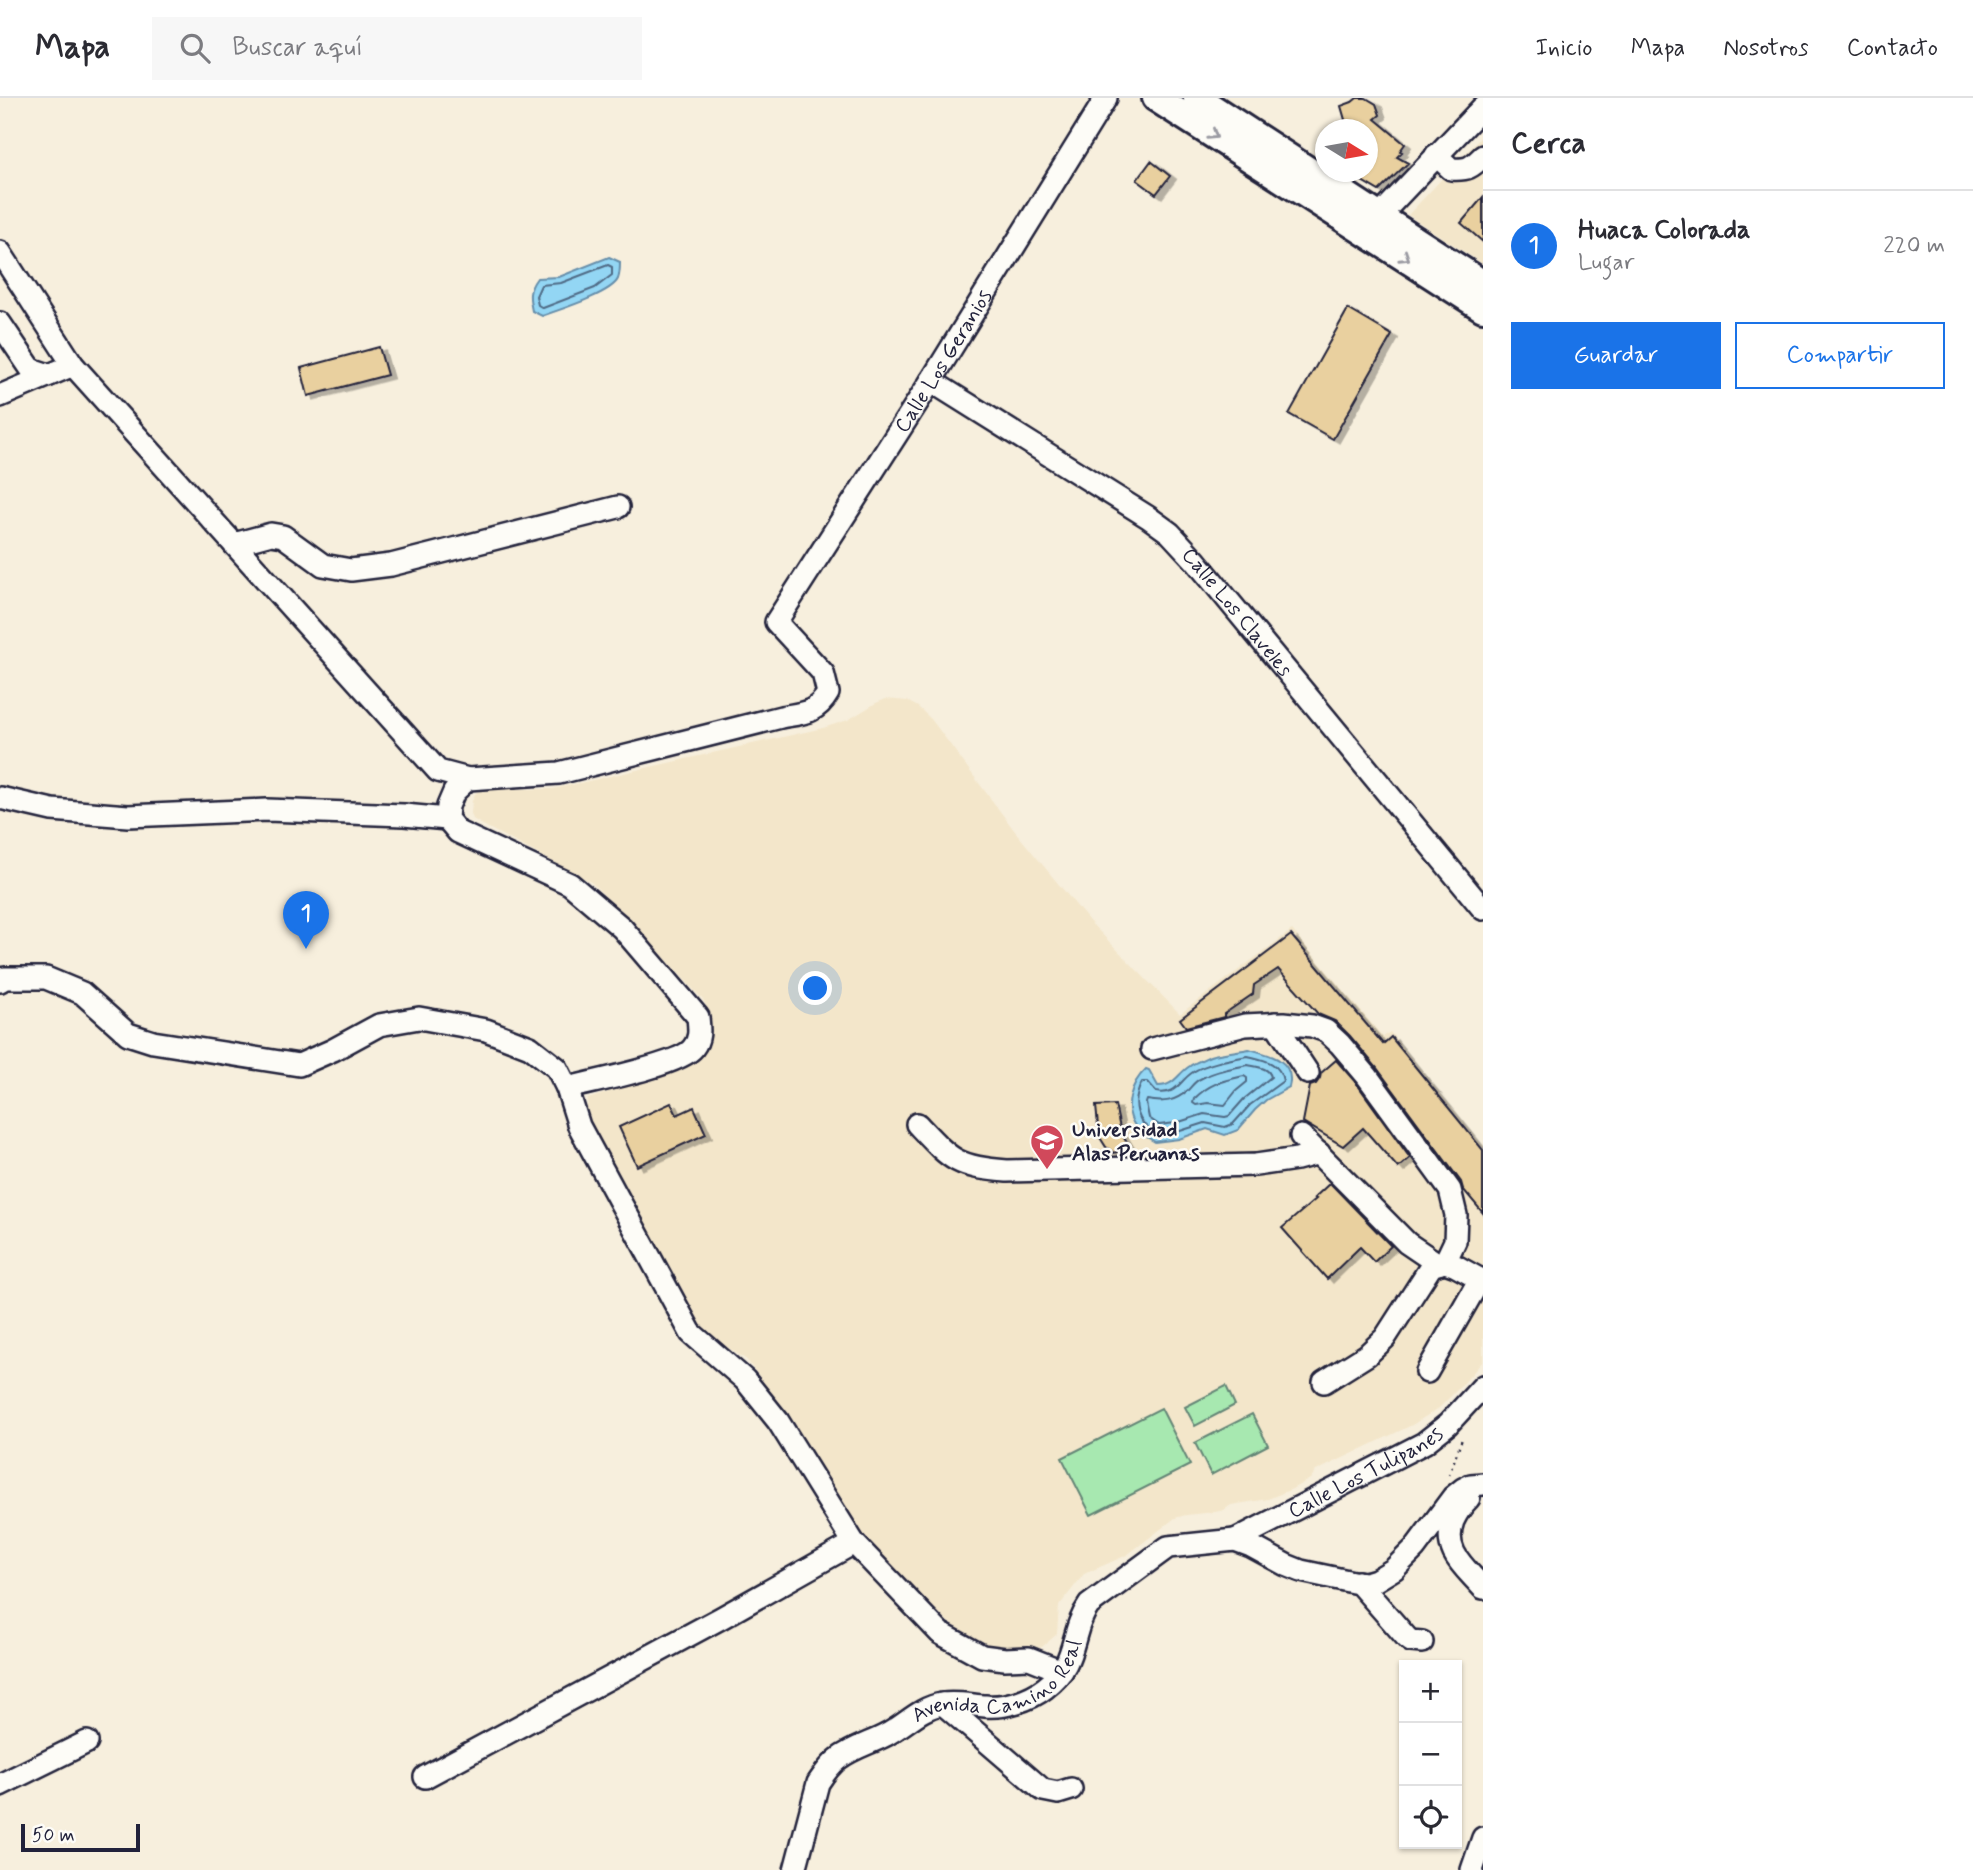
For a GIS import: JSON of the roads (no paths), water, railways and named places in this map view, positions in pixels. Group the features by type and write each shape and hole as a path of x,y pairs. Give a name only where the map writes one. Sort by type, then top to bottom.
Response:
{"main road":[{"path":"1156,98 1371,224 1483,284"},
{"path":"1196,98 1483,308"}],"street":[{"name":"Calle Los Geranios","path":"468,779 559,773 812,711 822,704 828,694 824,673 776,622 931,381 1106,98"},
{"path":"1371,224 1483,107"},
{"path":"1436,155 1451,169 1462,170 1473,167 1483,156"},
{"path":"0,252 73,365 438,771 468,779"},
{"path":"0,323 30,369 49,375"},
{"path":"0,396 73,365"},
{"name":"Calle Los Claveles","path":"931,381 1170,533 1483,909"},
{"path":"234,544 271,534 283,536 323,565 351,570 391,565 618,507"},
{"path":"447,819 448,806 454,792 468,779"},
{"path":"0,798 52,810 128,816 267,810 447,819 458,832 570,884 622,928 698,1017 700,1034 692,1050 657,1066 568,1088"},
{"path":"0,981 5,978 46,978 82,993 128,1034 153,1042 299,1065 379,1025 419,1018 486,1030 530,1047 557,1068 568,1088 579,1126 691,1333 746,1380 778,1421 854,1543 940,1633 982,1656 1004,1660 1029,1658 1062,1671"},
{"path":"1275,1023 1308,1073"},
{"path":"1152,1049 1245,1025 1275,1023 1312,1026 1326,1031 1367,1076 1450,1190 1456,1215 1455,1241 1441,1263 1432,1265 1425,1274 1377,1347 1324,1382"},
{"path":"918,1124 947,1156 979,1169 1007,1171 1256,1165 1297,1160 1319,1153"},
{"path":"1301,1136 1407,1243 1441,1263 1456,1266 1482,1280 1427,1372"},
{"name":"Calle Los Tulipanes","path":"1235,1540 1424,1443 1448,1424 1483,1386"},
{"path":"1235,1540 1301,1571 1366,1583 1394,1569 1415,1548 1453,1497 1471,1485 1483,1484"},
{"path":"1483,1491 1466,1501 1459,1510 1450,1530 1449,1542 1453,1553 1483,1588"},
{"name":"Avenida Camino Real","path":"795,1870 818,1783 841,1756 888,1735 932,1706 1001,1706 1042,1691 1062,1671 1071,1656 1082,1615 1096,1598 1168,1547 1235,1540"},
{"path":"425,1777 721,1618 854,1543"},
{"path":"1358,1583 1407,1638 1422,1642"},
{"path":"943,1704 1037,1786 1051,1793 1071,1789"},
{"path":"0,1785 87,1742"},
{"path":"1472,1870 1483,1838"}],"water":[{"path":"609,257 620,262 620,273 613,285 583,301 542,316 532,311 530,294 537,278 559,277"},
{"path":"1249,1049 1272,1056 1284,1064 1290,1078 1289,1087 1266,1100 1238,1130 1225,1135 1207,1129 1179,1139 1155,1142 1136,1127 1130,1112 1130,1096 1136,1081 1146,1069 1158,1086 1164,1085 1172,1082 1191,1065 1210,1056"}],"place":[{"name":"Huaca Colorada","path":"306,949"},
{"name":"Universidad Alas Peruanas","path":"1047,1171"}]}
